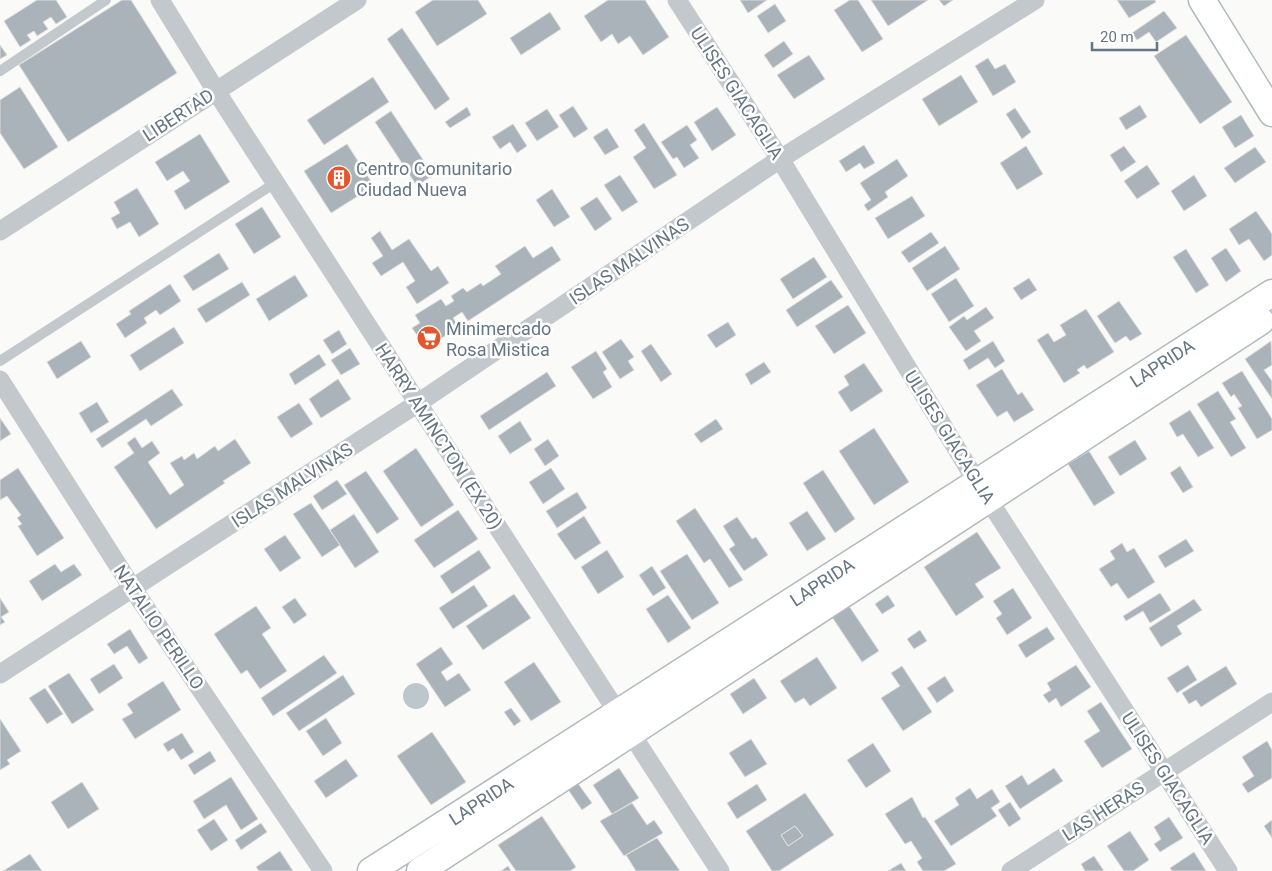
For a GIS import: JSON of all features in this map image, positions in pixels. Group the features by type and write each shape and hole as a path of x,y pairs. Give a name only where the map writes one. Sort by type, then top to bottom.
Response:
{"main road":[{"path":"1202,0 1272,113"},
{"name":"LAPRIDA","path":"983,491 1272,293"},
{"name":"LAPRIDA","path":"371,871 623,724 983,491 1272,314"},
{"name":"LAPRIDA","path":"420,871 623,724"}],"street":[{"name":"HARRY AMINCTON (EX 20)","path":"160,0 275,183 623,724 720,871"},
{"name":"LIBERTAD","path":"0,231 357,0"},
{"name":"ULISES GIACAGLIA","path":"677,0 780,159 983,491 1228,871"},
{"name":"ISLAS MALVINAS","path":"0,674 418,403 780,159 1036,0"},
{"name":"NATALIO PERILLO","path":"0,380 133,589 323,871"},
{"name":"LAS HERAS","path":"1011,871 1272,702"}],"lane":[{"path":"0,71 106,0"},
{"path":"0,361 275,183"}],"shaded area":[{"path":"416,683 425,687 429,696 425,705 416,709 407,705 403,696 407,687"}],"building":[{"path":"37,0 56,0 67,17 56,24 51,17 43,22 48,29 37,36 34,31 27,35 31,40 20,47 4,21"},
{"path":"122,0 131,0 177,73 68,142 19,65"},
{"path":"433,0 478,0 487,14 437,46 415,12"},
{"path":"608,0 645,0 669,37 643,55 630,36 618,44 612,34 601,42 584,16"},
{"path":"740,0 767,0 748,13"},
{"path":"850,0 858,0 883,39 862,52 834,10"},
{"path":"871,0 928,0 888,26"},
{"path":"939,0 953,0 944,6"},
{"path":"1117,0 1155,0 1156,2 1129,18"},
{"path":"775,4 786,21 768,33 757,16"},
{"path":"1164,11 1177,28 1156,42 1149,32 1137,40 1132,33"},
{"path":"550,12 561,29 521,55 510,38"},
{"path":"402,28 450,99 435,110 387,39"},
{"path":"1186,35 1232,102 1200,124 1154,56"},
{"path":"784,41 793,54 773,68 764,55"},
{"path":"0,45 7,55 0,59"},
{"path":"809,55 825,79 794,99 777,75"},
{"path":"988,58 995,69 1005,64 1016,82 993,96 975,66"},
{"path":"961,75 978,102 939,126 922,99"},
{"path":"373,77 389,102 324,145 307,120"},
{"path":"20,87 58,147 24,169 0,133 0,100"},
{"path":"1140,105 1147,117 1126,130 1119,118"},
{"path":"573,106 588,129 574,138 559,115"},
{"path":"467,107 471,115 450,128 445,122"},
{"path":"717,107 736,135 712,151 694,122"},
{"path":"1015,108 1031,132 1022,139 1006,114"},
{"path":"547,109 559,127 537,141 525,123"},
{"path":"391,111 433,175 417,186 375,122"},
{"path":"1241,115 1254,136 1235,148 1222,127"},
{"path":"644,123 677,175 654,189 633,157 646,148 634,130"},
{"path":"513,124 527,146 517,153 510,142 500,149 492,137"},
{"path":"687,125 697,140 690,145 699,158 684,168 677,157 673,159 661,142"},
{"path":"607,128 619,147 605,155 593,137"},
{"path":"200,134 230,182 185,210 174,191 190,181 183,171 167,181 155,162"},
{"name":"Centro Comunitario Ciudad Nueva","path":"347,144 374,186 331,213 304,171"},
{"path":"864,145 875,163 864,169 860,163 846,172 839,161"},
{"path":"1026,146 1043,174 1017,190 1000,163"},
{"path":"1124,146 1136,162 1121,172 1110,155"},
{"path":"1255,147 1266,162 1235,183 1224,168"},
{"path":"897,159 908,176 885,192 888,197 868,211 864,205 871,200 860,183"},
{"path":"1147,165 1160,184 1137,199 1124,181"},
{"path":"620,175 638,202 622,212 604,185"},
{"path":"1194,175 1207,196 1184,211 1171,191"},
{"path":"137,188 159,224 139,237 130,222 117,229 111,218 120,213 114,202"},
{"path":"552,189 570,217 554,227 536,200"},
{"path":"912,196 925,216 888,239 875,218"},
{"path":"597,197 612,219 595,231 580,208"},
{"path":"262,207 281,237 254,254 235,224"},
{"path":"1256,211 1272,234 1272,255 1264,261 1249,239 1239,245 1229,229"},
{"path":"380,231 392,250 409,239 431,271 438,266 449,283 417,304 406,287 415,281 403,262 381,276 372,263 383,256 371,238"},
{"path":"931,232 939,243 909,263 901,252"},
{"path":"525,246 533,258 552,246 561,260 468,321 462,312 453,318 459,327 426,348 412,328 420,323 415,315 441,299 446,306 454,301 451,296 463,288 467,292 481,283 483,286 501,274 495,266"},
{"path":"945,246 960,269 927,291 912,268"},
{"path":"1226,248 1241,271 1226,282 1211,258"},
{"path":"1186,249 1209,285 1196,293 1173,257"},
{"path":"219,253 229,269 193,291 183,276"},
{"path":"814,257 827,277 793,299 780,279"},
{"path":"295,275 308,296 269,321 256,299"},
{"path":"956,278 974,306 949,322 931,294"},
{"path":"1029,278 1037,290 1021,300 1013,288"},
{"path":"831,280 843,297 797,327 786,310"},
{"path":"242,282 250,295 206,323 197,309"},
{"path":"170,284 181,301 160,315 156,310 144,318 147,323 125,338 116,324 131,314 129,311"},
{"path":"1119,301 1142,334 1130,341 1126,336 1115,343 1097,316"},
{"path":"848,305 866,333 834,354 815,326"},
{"path":"986,307 994,318 974,331 981,341 966,351 949,327 964,316 967,320"},
{"path":"1086,309 1114,352 1087,369 1084,365 1077,370 1080,373 1064,383 1037,340 1048,333 1054,342 1066,335 1060,325"},
{"path":"728,322 736,335 716,348 707,335"},
{"path":"174,327 184,343 140,371 130,355"},
{"path":"339,330 347,344 332,354 323,340"},
{"path":"621,339 634,357 628,361 634,370 620,379 602,352"},
{"path":"81,341 91,357 57,379 47,362"},
{"path":"993,341 1005,361 995,368 988,358 969,370 963,360"},
{"path":"1271,341 1272,365 1264,370 1272,381 1272,399 1245,359"},
{"path":"651,344 672,374 661,382 641,351"},
{"path":"350,348 360,364 341,375 331,360"},
{"path":"596,351 607,369 603,372 612,387 593,399 571,367"},
{"path":"319,354 326,365 295,385 289,374"},
{"path":"764,362 771,372 751,385 745,374"},
{"path":"864,363 883,391 851,412 838,392 849,385 844,376"},
{"path":"1002,369 1018,395 1022,392 1034,410 1014,422 1007,411 997,417 976,385"},
{"path":"1242,371 1272,419 1272,430 1257,439 1238,408 1242,406 1234,394 1231,397 1222,383"},
{"path":"547,372 556,386 489,430 480,416"},
{"path":"338,379 351,399 321,418 309,399"},
{"path":"172,389 183,405 151,426 146,419 102,448 96,439"},
{"path":"1218,391 1236,419 1230,422 1246,448 1231,457 1197,404"},
{"path":"97,402 109,422 91,433 79,413"},
{"path":"299,403 313,424 291,438 277,417"},
{"path":"1190,410 1214,448 1198,457 1183,434 1177,437 1169,423"},
{"path":"0,418 11,434 0,441"},
{"path":"716,419 723,429 701,443 694,434"},
{"path":"520,421 532,440 510,454 498,436"},
{"path":"874,428 909,482 874,505 839,451"},
{"path":"135,437 142,448 152,441 160,453 148,462 170,495 184,485 170,463 182,456 184,460 194,453 197,459 215,446 218,451 235,439 251,463 223,481 225,483 156,529 114,467 134,453 127,443"},
{"path":"548,439 559,456 545,466 534,449"},
{"path":"1135,440 1147,459 1120,476 1108,457"},
{"path":"416,448 454,505 421,527 383,471"},
{"path":"1089,451 1115,493 1094,506 1068,464"},
{"path":"1180,466 1193,487 1183,493 1170,473"},
{"path":"18,468 64,538 37,556 18,526 22,524 17,518 21,515 7,496 0,500 0,480"},
{"path":"551,468 565,489 543,504 529,482"},
{"path":"823,470 855,519 835,533 803,483"},
{"path":"366,471 399,519 377,534 344,485"},
{"path":"337,480 347,494 322,510 313,496"},
{"path":"577,492 587,508 557,528 546,511"},
{"path":"311,503 340,545 322,557 293,514"},
{"path":"695,508 743,580 729,588 710,559 704,563 676,521"},
{"path":"458,510 478,539 434,568 414,540"},
{"path":"807,511 826,539 807,551 789,523"},
{"path":"354,514 379,552 355,568 330,530"},
{"path":"584,516 601,543 575,560 557,534"},
{"path":"737,517 752,539 756,537 768,555 744,571 729,549 735,545 723,526"},
{"path":"977,532 1001,568 975,584 984,597 956,616 924,567"},
{"path":"285,535 301,558 280,572 264,549"},
{"path":"1186,539 1194,551 1165,568 1158,556"},
{"path":"1122,543 1127,552 1134,548 1155,582 1128,599 1117,583 1111,587 1099,569 1115,559 1110,551"},
{"path":"479,550 491,568 452,594 440,576"},
{"path":"607,550 624,577 598,594 581,567"},
{"path":"687,554 719,603 692,620 660,571"},
{"path":"55,564 61,572 74,564 82,575 42,601 29,581"},
{"path":"652,566 666,588 653,596 639,575"},
{"path":"474,585 488,606 453,629 439,608"},
{"path":"1013,588 1032,618 1007,635 996,618 1002,614 993,601"},
{"path":"1160,593 1171,610 1150,623 1143,611 1126,621 1123,616"},
{"path":"514,594 531,618 483,650 466,626"},
{"path":"668,595 691,628 668,643 646,609"},
{"path":"888,595 895,606 882,614 875,604"},
{"path":"0,598 9,612 1,617 5,622 0,625"},
{"path":"295,598 307,615 294,624 282,607"},
{"path":"1194,599 1202,610 1177,626 1182,634 1161,647 1149,628"},
{"path":"256,606 271,628 262,634 287,671 260,689 247,670 241,674 214,634"},
{"path":"849,606 879,651 862,662 832,617"},
{"path":"1047,627 1055,639 1026,658 1018,645"},
{"path":"130,629 148,658 139,664 127,646 114,654 107,644"},
{"path":"920,630 927,641 914,649 907,639"},
{"path":"441,647 453,664 441,672 447,681 459,673 471,690 445,707 416,664"},
{"path":"324,655 337,673 273,716 261,698"},
{"path":"817,657 837,688 810,706 804,698 795,703 780,681"},
{"path":"534,662 561,702 531,721 504,682"},
{"path":"114,664 123,678 99,694 90,679"},
{"path":"1076,665 1091,687 1061,707 1056,698 1049,703 1043,695 1051,690 1047,683"},
{"path":"1188,665 1197,680 1177,693 1167,678"},
{"path":"902,666 932,712 903,731 881,698 900,686 891,673"},
{"path":"1226,666 1237,684 1201,707 1196,700 1189,704 1182,693"},
{"path":"69,673 94,710 72,724 48,686"},
{"path":"343,675 355,694 299,731 286,713"},
{"path":"945,676 954,691 937,703 927,688"},
{"path":"754,678 767,698 743,714 730,694"},
{"path":"163,681 181,710 135,739 122,719 133,713 127,704"},
{"path":"45,688 63,714 47,724 29,698"},
{"path":"1101,702 1132,749 1102,768 1084,741 1100,731 1087,711"},
{"path":"511,708 521,721 514,726 504,712"},
{"path":"326,718 342,743 323,756 306,731"},
{"path":"0,719 21,751 7,760 10,764 0,770"},
{"path":"432,732 466,782 431,805 397,756"},
{"path":"182,733 194,752 181,760 173,748 168,752 163,744"},
{"path":"751,739 767,764 745,777 729,753"},
{"path":"1267,741 1272,750 1272,778 1248,793 1242,784 1254,776 1242,757"},
{"path":"873,743 891,771 866,788 847,760"},
{"path":"210,751 216,761 194,775 188,765"},
{"path":"346,759 358,776 326,798 314,781"},
{"path":"619,768 639,798 612,814 593,785"},
{"path":"1054,768 1063,781 1020,809 1005,786 1022,775 1028,785"},
{"path":"231,777 258,819 241,830 226,805 204,819 193,801"},
{"path":"82,782 99,809 68,829 51,802"},
{"path":"577,782 592,803 582,810 567,788"},
{"path":"757,784 767,800 737,819 727,803"},
{"path":"970,788 977,799 992,789 1000,802 991,808 997,816 951,846 934,821 959,805 955,798"},
{"path":"805,793 834,835 779,871 772,871 746,831","holes":["795,826 803,836 788,846 781,835"]},
{"path":"912,797 923,818 925,817 956,864 944,871 923,871 917,862 922,858 911,841 905,844 885,814"},
{"path":"1010,802 1021,819 1009,827 998,810"},
{"path":"632,803 647,825 654,820 663,833 624,856 600,821"},
{"path":"542,816 576,867 570,871 516,871 498,845"},
{"path":"1169,817 1183,838 1160,852 1154,844 1161,839 1154,827"},
{"path":"214,819 228,840 211,851 197,830"},
{"path":"1272,820 1272,838 1264,826"},
{"path":"261,823 267,832 241,850 235,840"},
{"path":"795,826 803,836 788,846 781,835"},
{"path":"1130,831 1149,860 1133,871 1124,871 1107,846"},
{"path":"657,838 680,871 636,871 626,855"},
{"path":"280,851 293,871 259,871 256,867"},
{"path":"1194,852 1206,871 1172,871 1170,868"},
{"path":"30,854 42,871 3,871"},
{"path":"1094,856 1104,871 1085,871 1081,864"},
{"path":"901,863 906,871 888,871"},
{"path":"508,866 511,871 501,871"}],"place":[{"name":"Centro Comunitario Ciudad Nueva","path":"339,178"},
{"name":"Minimercado Rosa Mistica","path":"429,338"}]}
